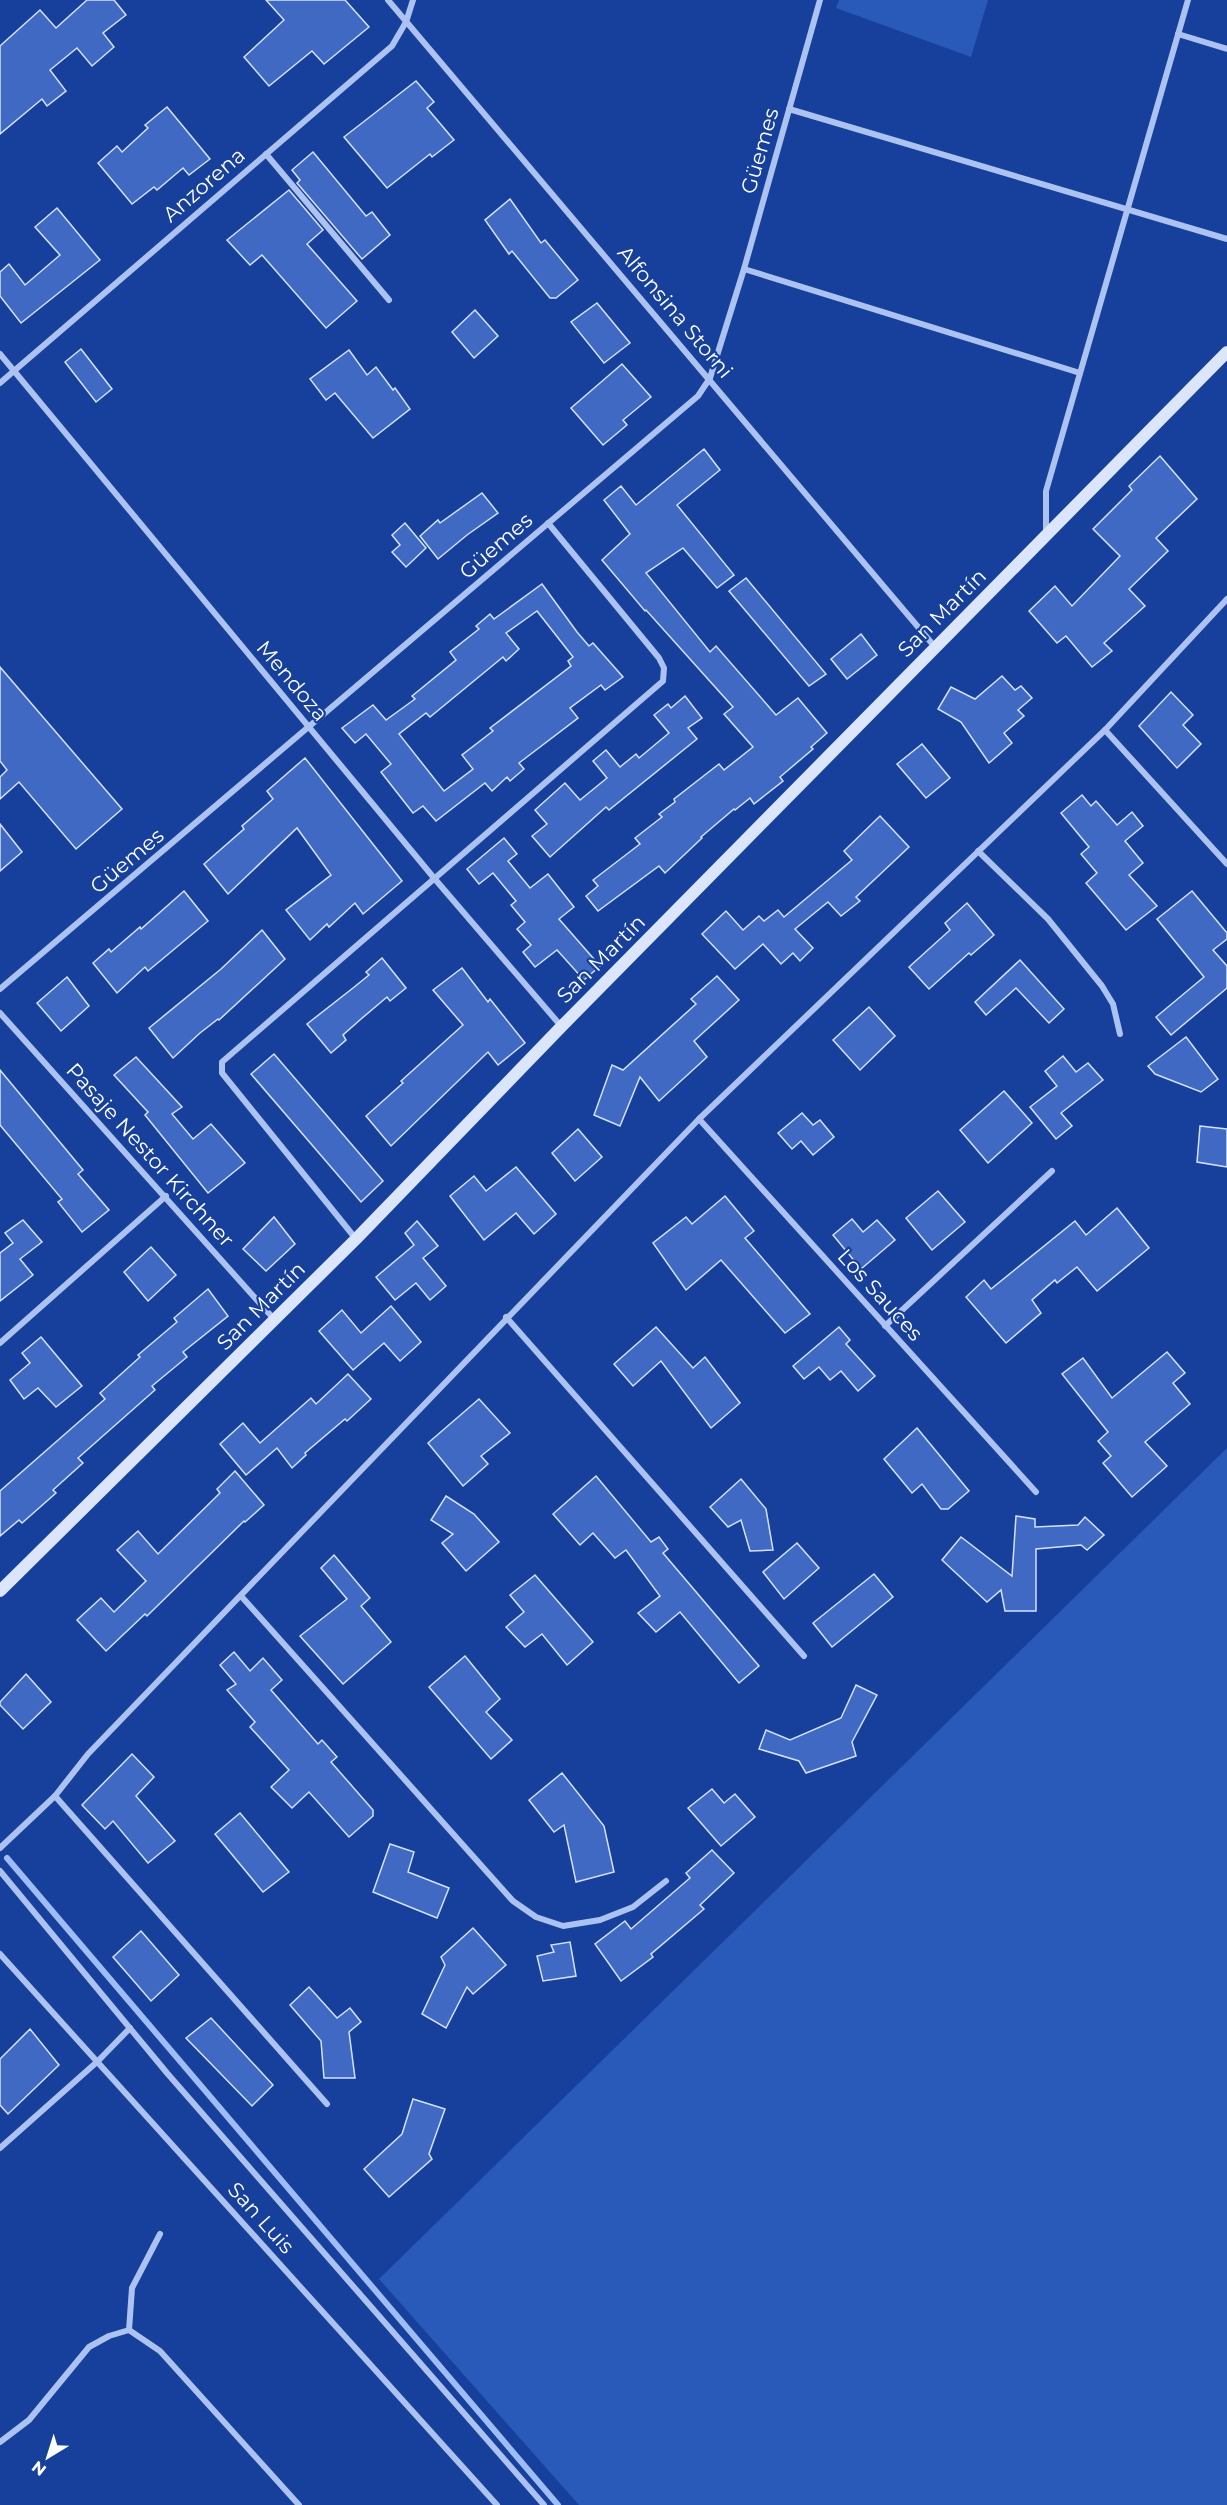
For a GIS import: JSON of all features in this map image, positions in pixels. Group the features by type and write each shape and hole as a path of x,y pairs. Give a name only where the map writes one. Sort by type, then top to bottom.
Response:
{"street":[{"name":"Alfonsina Storni","path":"388,0 936,647"},
{"name":"Anzorena","path":"0,382 392,46 406,22 413,0"},
{"name":"Güemes","path":"0,989 698,396 710,378 744,270 819,0"},
{"path":"1046,535 1046,491 1188,0"},
{"path":"1178,34 1227,50"},
{"path":"789,109 1227,238"},
{"path":"266,154 389,300"},
{"path":"744,270 1080,373"},
{"name":"San Martín","path":"0,1591 356,1239 562,1026 1227,352"},
{"name":"Mendoza","path":"0,354 434,878 562,1026"},
{"path":"356,1239 222,1073 222,1062 663,681 664,668 659,658 548,523"},
{"path":"0,1848 55,1796 88,1754 699,1119 1105,729 1227,599"},
{"path":"1105,729 1227,864"},
{"path":"978,851 1048,919 1102,986 1113,1004 1120,1034"},
{"name":"Pasaje Nestor Kirchner","path":"0,1013 275,1320"},
{"name":"Los Sauces","path":"699,1119 1036,1492"},
{"path":"885,1326 1052,1171"},
{"path":"0,1342 166,1196"},
{"path":"506,1317 804,1656"},
{"path":"241,1596 513,1902 536,1917 563,1926 600,1920 633,1907 666,1881"},
{"path":"55,1796 327,2103"},
{"path":"0,1871 167,2073 544,2505"},
{"name":"San Luis","path":"0,1954 497,2505"},
{"path":"0,2148 98,2061 130,2028"},
{"path":"129,2330 132,2288 160,2234"},
{"path":"0,2442 29,2420 89,2347 109,2336 129,2330"},
{"path":"129,2330 160,2351 299,2505"}],"shaded area":[{"path":"839,0 988,0 971,57 836,8"},
{"path":"1227,1448 1227,2505 579,2505 379,2279"}],"building":[{"path":"87,0 114,0 126,15 103,33 114,47 92,66 77,48 50,70 66,91 47,106 42,99 0,134 0,46 40,10 56,28"},
{"path":"266,0 345,0 369,27 324,64 312,51 269,86 244,57 284,20"},
{"path":"416,81 434,102 427,108 454,140 432,157 430,154 387,188 344,137"},
{"path":"167,107 210,159 189,175 183,168 157,190 154,187 132,204 98,163 117,146 122,152 148,128 145,125"},
{"path":"313,152 366,216 372,212 390,235 362,259 297,183 300,180 292,170"},
{"path":"289,190 323,230 307,244 357,301 326,328 262,255 250,265 227,240"},
{"path":"510,199 541,243 545,240 578,280 556,298 550,298 512,251 509,254 485,220"},
{"path":"57,208 100,260 21,323 0,296 0,272 9,264 25,285 60,255 35,227"},
{"path":"597,303 630,343 604,363 571,322"},
{"path":"475,310 498,336 474,358 452,332"},
{"path":"81,349 112,389 96,402 65,362"},
{"path":"349,350 367,375 376,367 410,409 373,438 335,393 326,400 310,379"},
{"path":"622,364 651,397 623,420 627,425 603,445 571,408"},
{"path":"704,449 720,470 677,505 734,575 717,588 683,548 646,573 710,652 716,646 776,715 798,698 827,733 811,747 813,749 780,777 783,781 754,804 750,798 701,837 665,873 659,866 598,911 586,896 598,886 593,880 640,844 635,838 662,817 659,814 675,802 674,799 719,764 724,770 753,747 724,714 733,707 645,611 602,560 630,534 604,500 621,486 636,505"},
{"path":"1160,456 1197,499 1156,538 1168,551 1129,589 1145,606 1104,643 1112,651 1092,667 1066,636 1057,643 1029,611 1055,586 1072,606 1120,556 1093,529 1132,490 1129,486"},
{"path":"482,493 498,513 438,559 420,536 438,520 440,523"},
{"path":"405,523 426,548 406,567 392,552 400,545 392,535"},
{"path":"746,578 826,674 809,686 729,591"},
{"path":"542,584 589,646 593,643 623,677 605,690 601,685 570,708 578,718 519,763 524,769 510,781 507,777 492,791 485,783 436,821 423,806 413,813 381,772 391,764 366,734 355,743 342,728 373,705 386,720 415,699 412,696 456,660 450,652 479,629 476,626 490,614 494,619","holes":["537,611 573,657 568,661 571,666 490,728 493,731 462,755 473,769 444,791 399,734 426,713 430,717 503,657 506,661 519,649 506,633"]},
{"path":"861,634 877,655 847,679 831,659"},
{"path":"0,667 122,809 76,849 19,782 0,799 0,777 7,770 0,761"},
{"path":"1002,676 1015,690 1021,686 1032,698 1018,710 1024,716 1004,733 1012,743 989,763 961,722 938,709 951,687 975,699"},
{"path":"1171,692 1193,715 1183,725 1201,744 1177,768 1139,726"},
{"path":"685,696 702,718 688,728 697,739 609,810 606,807 550,857 532,836 547,824 535,810 565,783 580,800 607,778 593,761 606,750 620,767 636,754 639,758 669,733 654,715 668,704 671,708"},
{"path":"922,744 950,778 926,798 897,764"},
{"path":"305,758 402,881 363,914 355,903 329,927 327,924 310,940 286,910 331,875 297,828 228,894 204,864 244,829 242,826 273,799 267,791"},
{"path":"1082,795 1091,806 1096,801 1117,825 1132,812 1143,826 1125,841 1143,863 1129,875 1157,906 1126,930 1086,883 1097,873 1081,854 1089,847 1061,813"},
{"path":"880,816 909,847 856,897 860,901 841,916 828,902 795,929 813,948 800,961 793,953 781,964 763,944 735,969 702,934 726,911 743,930 759,916 764,921 778,910 784,917 852,860 844,851"},
{"path":"0,824 22,852 0,871"},
{"path":"504,838 517,854 508,861 530,888 548,874 574,907 559,919 600,966 584,980 557,950 535,967 523,952 531,945 517,929 525,922 511,905 516,901 493,873 479,884 467,869"},
{"path":"184,891 208,921 148,971 145,967 117,993 93,963 109,949 111,952 140,927 141,929"},
{"path":"1192,891 1227,933 1227,939 1213,950 1227,966 1227,988 1171,1035 1156,1017 1204,977 1157,919"},
{"path":"967,903 994,935 971,955 969,953 929,989 909,967 950,930 945,923"},
{"path":"262,930 285,959 219,1020 200,1033 173,1058 149,1028 221,969"},
{"path":"382,958 406,988 390,1001 387,997 361,1019 343,1035 346,1040 331,1053 307,1024 369,975 366,972"},
{"path":"1020,960 1064,1009 1049,1023 1016,988 986,1015 975,1002"},
{"path":"462,968 488,1002 490,999 525,1043 498,1065 488,1052 391,1146 366,1116 463,1025 433,990"},
{"path":"717,976 739,1000 694,1041 707,1057 659,1101 640,1077 620,1126 594,1115 612,1065 623,1070 696,1004 691,999"},
{"path":"67,977 89,1006 61,1031 37,1003"},
{"path":"869,1007 895,1036 860,1070 833,1040"},
{"path":"1186,1037 1218,1079 1201,1092 1155,1074 1148,1066"},
{"path":"274,1054 383,1181 361,1202 251,1074"},
{"path":"1063,1056 1076,1072 1088,1063 1103,1080 1061,1113 1072,1126 1056,1139 1030,1107 1057,1086 1045,1071"},
{"path":"136,1057 182,1107 172,1114 193,1139 211,1124 245,1163 208,1193 145,1115 148,1112 114,1075"},
{"path":"0,1070 83,1170 78,1174 109,1210 82,1232 58,1202 62,1199 0,1125"},
{"path":"1004,1091 1032,1123 988,1163 960,1130"},
{"path":"802,1113 813,1125 820,1120 834,1137 813,1155 801,1141 792,1149 778,1133"},
{"path":"1200,1126 1227,1129 1227,1167 1197,1162"},
{"path":"578,1129 602,1157 575,1181 552,1153"},
{"path":"516,1167 556,1214 534,1234 516,1213 484,1240 450,1196 474,1176 486,1191"},
{"path":"938,1191 965,1222 932,1250 906,1218"},
{"path":"725,1196 754,1231 745,1238 810,1314 785,1333 721,1260 686,1290 653,1243 686,1217 692,1224"},
{"path":"1117,1208 1149,1248 1097,1291 1077,1267 1057,1283 1055,1280 1032,1300 1041,1313 1006,1343 966,1297 984,1280 991,1289 1075,1221 1086,1235"},
{"path":"274,1217 295,1244 266,1271 243,1249"},
{"path":"852,1219 863,1232 877,1220 895,1240 861,1269 833,1235"},
{"path":"23,1220 42,1242 20,1259 33,1275 0,1301 0,1253 13,1243 5,1233"},
{"path":"417,1221 438,1246 423,1258 446,1286 430,1300 416,1283 395,1300 376,1277 414,1245 405,1233"},
{"path":"151,1247 176,1275 148,1301 124,1272"},
{"path":"208,1289 228,1316 183,1352 187,1357 152,1386 155,1390 78,1458 83,1463 53,1490 56,1493 22,1523 19,1520 0,1536 0,1491 105,1399 100,1393 140,1357 138,1355 177,1322 174,1318"},
{"path":"391,1306 421,1342 400,1361 384,1343 353,1370 319,1331 342,1310 361,1333"},
{"path":"656,1327 693,1368 705,1357 740,1403 711,1428 661,1361 633,1386 614,1364"},
{"path":"839,1327 850,1340 846,1344 875,1376 858,1391 841,1371 830,1380 819,1367 804,1379 793,1366"},
{"path":"41,1337 82,1386 56,1407 38,1388 24,1399 10,1380 30,1363 22,1353"},
{"path":"1167,1352 1185,1373 1173,1383 1190,1404 1145,1442 1167,1466 1132,1497 1103,1463 1111,1456 1098,1441 1108,1432 1062,1374 1083,1358 1112,1398"},
{"path":"348,1374 371,1399 347,1421 345,1419 305,1453 306,1455 292,1468 277,1448 246,1475 220,1444 243,1423 260,1443 311,1398 316,1404"},
{"path":"479,1399 510,1433 481,1456 488,1464 463,1486 428,1443"},
{"path":"917,1428 969,1491 948,1509 941,1509 922,1484 912,1493 884,1459"},
{"path":"235,1471 264,1505 244,1521 147,1616 145,1614 106,1651 77,1620 101,1598 114,1612 146,1581 117,1550 138,1531 158,1554 220,1493 217,1489"},
{"path":"596,1476 651,1542 659,1537 668,1549 663,1553 759,1666 739,1683 680,1612 656,1632 638,1613 660,1596 626,1550 615,1558 593,1533 580,1545 553,1514"},
{"path":"741,1479 766,1509 773,1550 750,1551 741,1520 728,1527 710,1507"},
{"path":"446,1496 474,1514 499,1542 466,1571 442,1543 453,1534 431,1520"},
{"path":"1016,1516 1035,1519 1035,1527 1078,1525 1085,1517 1104,1535 1087,1550 1081,1545 1036,1549 1036,1611 1005,1611 1001,1590 987,1602 942,1560 961,1537 1012,1576"},
{"path":"797,1543 819,1568 784,1599 763,1572"},
{"path":"334,1555 370,1598 361,1606 391,1642 343,1684 300,1636 347,1599 321,1568"},
{"path":"874,1574 893,1597 832,1647 813,1623"},
{"path":"535,1575 593,1642 567,1665 542,1634 525,1647 506,1627 524,1612 510,1595"},
{"path":"234,1652 250,1671 263,1658 282,1680 271,1690 318,1744 322,1740 337,1757 331,1762 373,1810 373,1816 349,1837 309,1792 292,1808 271,1787 289,1770 250,1727 255,1722 227,1690 236,1684 220,1665"},
{"path":"465,1656 500,1699 486,1712 512,1740 491,1759 429,1687"},
{"path":"26,1674 51,1702 23,1729 0,1705 0,1702"},
{"path":"856,1685 877,1695 852,1742 856,1756 806,1773 799,1761 759,1749 766,1730 790,1740 841,1718"},
{"path":"132,1754 154,1777 136,1796 175,1841 148,1863 113,1821 105,1829 82,1805"},
{"path":"562,1773 604,1826 614,1872 576,1882 564,1825 554,1832 529,1800"},
{"path":"712,1789 724,1803 735,1794 755,1817 721,1846 688,1808"},
{"path":"240,1813 289,1872 263,1892 215,1834"},
{"path":"390,1844 414,1852 408,1872 449,1888 437,1918 373,1892"},
{"path":"712,1850 734,1873 700,1905 704,1909 651,1954 653,1957 621,1981 595,1944 625,1921 631,1929 690,1878 686,1873"},
{"path":"473,1928 506,1965 473,1994 467,1987 446,2028 422,2014 445,1965 441,1957"},
{"path":"141,1931 179,1975 151,2001 113,1957"},
{"path":"570,1942 576,1976 543,1981 537,1956 554,1952 551,1945"},
{"path":"309,1987 337,2018 350,2008 361,2022 349,2032 355,2078 324,2078 321,2041 290,2005"},
{"path":"211,2018 273,2085 252,2106 186,2038"},
{"path":"30,2029 59,2065 8,2114 0,2105 0,2059"},
{"path":"413,2099 445,2109 429,2154 432,2159 389,2197 364,2169 402,2134"}],"waterway":[{"path":"7,1858 558,2505"}]}
